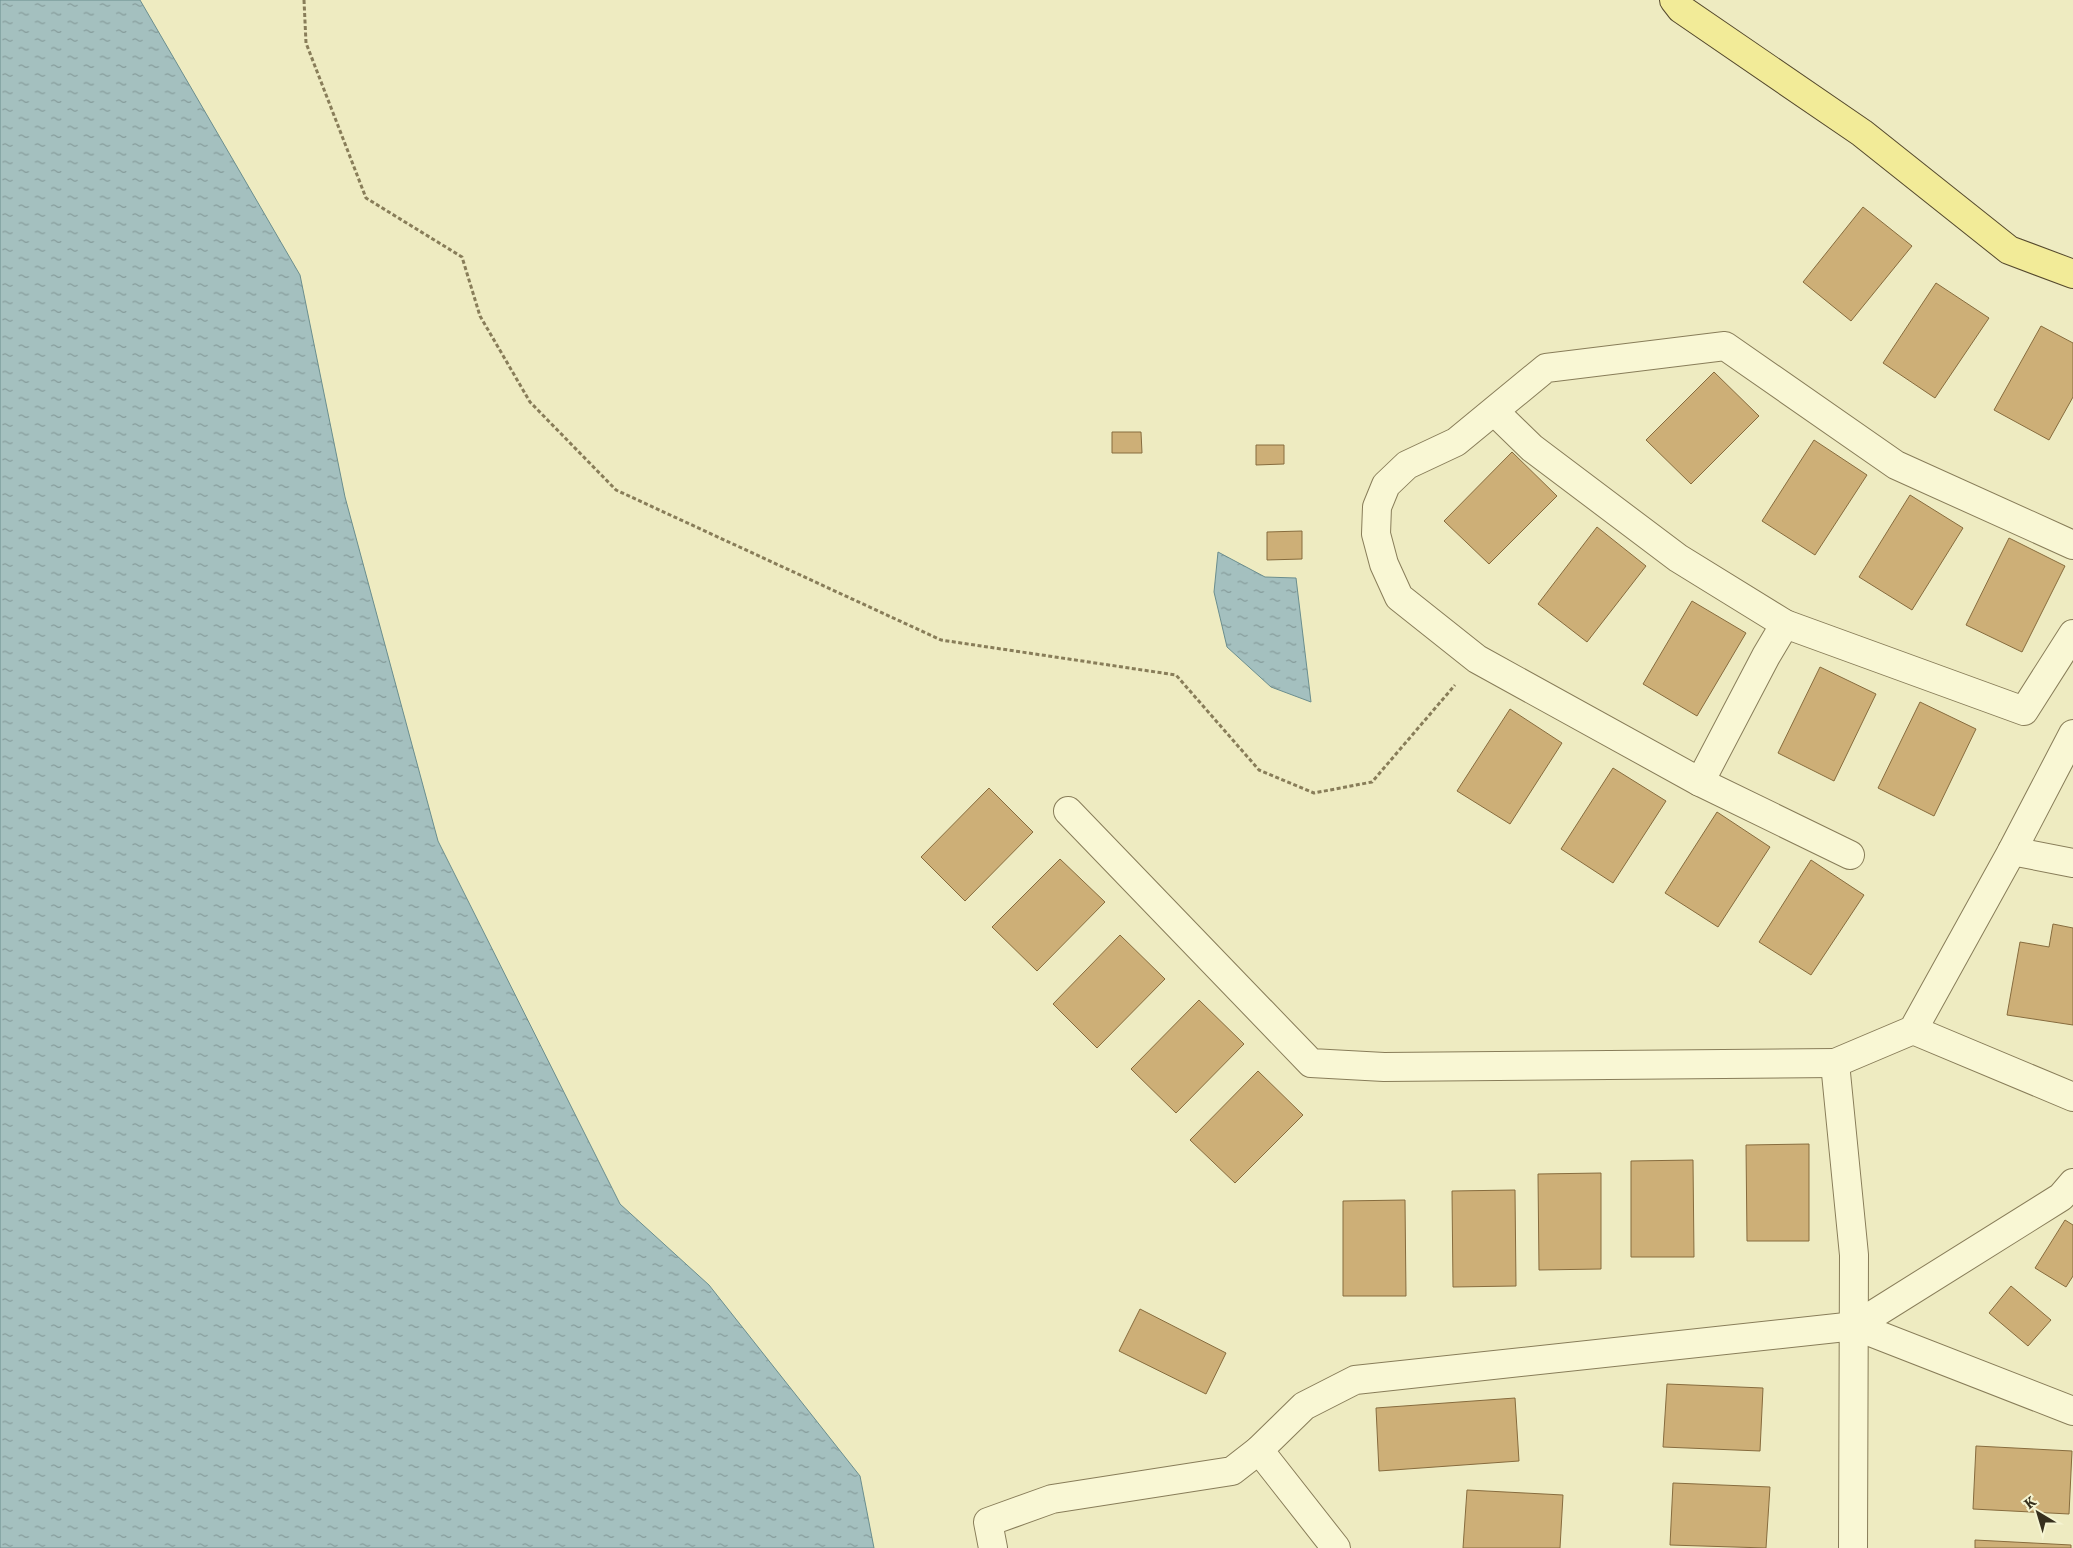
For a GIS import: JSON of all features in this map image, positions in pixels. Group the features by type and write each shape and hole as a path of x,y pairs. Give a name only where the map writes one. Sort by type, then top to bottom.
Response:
{"main road":[{"path":"1674,0 1681,9 1862,133 2008,250 2073,274"}],"street":[{"path":"1850,855 1700,782 1477,659 1399,597 1384,564 1376,534 1377,507 1386,485 1407,464 1456,442 1495,412 1546,368 1725,346 1896,465 2073,544"},
{"path":"1495,412 1532,448 1678,558 1785,624 2024,711 2073,634"},
{"path":"1700,782 1766,656 1785,624"},
{"path":"1068,810 1311,1063 1384,1067 1834,1063 1913,1030 2073,734"},
{"path":"2012,850 2073,863"},
{"path":"1913,1030 2073,1097"},
{"path":"1834,1063 1854,1255 1853,1548"},
{"path":"993,1548 988,1522 1052,1500 1232,1471 1259,1450 1304,1406 1355,1380 1855,1326 2061,1197 2073,1183"},
{"path":"1855,1326 2073,1411"},
{"path":"1259,1450 1336,1548"}],"path":[{"path":"304,0 306,43 366,198 462,257 480,316 530,402 616,490 941,640 1176,675 1259,770 1314,793 1372,782 1477,659"}],"water":[{"path":"0,0 140,0 300,275 345,497 438,841 620,1204 709,1285 860,1476 874,1548 0,1548"},
{"path":"1218,552 1265,577 1296,578 1311,702 1271,687 1227,647 1214,592"}],"building":[{"path":"1863,207 1912,246 1851,321 1803,282"},
{"path":"1936,283 1989,318 1935,398 1883,363"},
{"path":"2041,326 2073,343 2073,397 2049,440 1994,410"},
{"path":"1714,372 1759,416 1691,484 1646,440"},
{"path":"1112,432 1141,432 1142,453 1112,453"},
{"path":"1814,440 1867,475 1815,555 1762,521"},
{"path":"1256,445 1284,445 1284,464 1256,465"},
{"path":"1512,452 1557,496 1489,564 1444,521"},
{"path":"1910,495 1963,528 1912,610 1859,577"},
{"path":"1597,527 1646,566 1587,642 1538,604"},
{"path":"1302,531 1302,559 1267,560 1267,532"},
{"path":"2009,538 2065,566 2022,652 1966,625"},
{"path":"1692,601 1746,633 1697,716 1643,684"},
{"path":"1820,667 1876,694 1834,781 1778,753"},
{"path":"1920,702 1976,729 1934,816 1878,788"},
{"path":"1510,709 1562,743 1510,824 1457,791"},
{"path":"1613,768 1666,801 1613,883 1561,849"},
{"path":"989,788 1033,832 965,901 921,857"},
{"path":"1717,812 1770,847 1718,927 1665,893"},
{"path":"1060,859 1105,902 1037,971 992,927"},
{"path":"1811,860 1864,895 1811,975 1759,942"},
{"path":"2053,924 2073,928 2073,1025 2007,1015 2020,942 2049,947"},
{"path":"1120,935 1165,979 1097,1048 1053,1004"},
{"path":"1199,1000 1244,1044 1176,1113 1131,1069"},
{"path":"1258,1071 1303,1115 1235,1183 1190,1140"},
{"path":"1809,1144 1809,1241 1747,1241 1746,1145"},
{"path":"1693,1160 1694,1257 1631,1257 1631,1161"},
{"path":"1601,1173 1601,1269 1539,1270 1538,1174"},
{"path":"1515,1190 1516,1286 1453,1287 1452,1191"},
{"path":"1405,1200 1406,1296 1343,1296 1343,1201"},
{"path":"2065,1220 2073,1225 2073,1276 2066,1287 2035,1268"},
{"path":"2011,1286 2051,1320 2028,1346 1989,1313"},
{"path":"1140,1309 1226,1353 1206,1394 1119,1351"},
{"path":"1667,1384 1763,1388 1760,1451 1663,1447"},
{"path":"1515,1398 1519,1461 1379,1471 1376,1408"},
{"path":"1976,1446 2072,1451 2069,1514 1973,1509"},
{"path":"1673,1483 1770,1487 1766,1548 1670,1545"},
{"path":"1467,1490 1563,1495 1560,1548 1463,1548"},
{"path":"1975,1540 2071,1545 2071,1548 1975,1548"}]}
